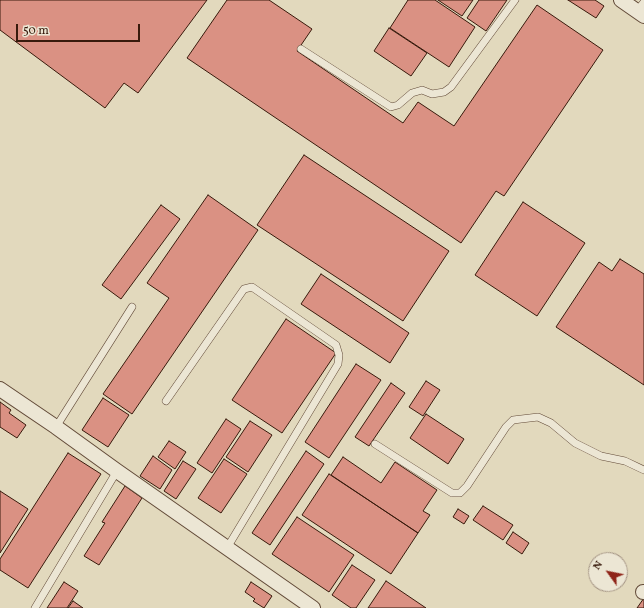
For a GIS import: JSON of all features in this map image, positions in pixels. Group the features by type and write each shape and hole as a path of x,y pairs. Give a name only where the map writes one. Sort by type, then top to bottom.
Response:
{"street":[{"path":"620,0 642,10"},
{"path":"0,389 313,608"}],"lane":[{"path":"301,49 391,107 398,105 412,94 422,90 432,94 444,92 451,87 515,0"},
{"path":"166,401 244,289 252,287 336,345 339,355 338,364 227,548"},
{"path":"56,427 132,307"},
{"path":"375,444 452,493 460,493 467,486 506,427 513,420 538,417 551,423 575,443 601,456 625,461 644,470"},
{"path":"35,608 117,471"}],"building":[{"path":"0,0 207,0 138,93 124,83 105,108 0,30"},
{"path":"227,0 269,0 312,29 297,51 403,123 418,102 454,126 537,5 603,50 504,196 496,191 461,243 187,58"},
{"path":"408,0 435,0 475,27 449,67 390,28"},
{"path":"438,0 473,0 462,16"},
{"path":"479,0 507,0 486,31 467,18"},
{"path":"568,0 595,0 604,6 596,18"},
{"path":"389,28 427,53 411,76 374,51"},
{"path":"304,155 449,251 403,321 257,225"},
{"path":"208,195 258,230 132,414 103,394 169,298 147,283"},
{"path":"523,202 585,243 537,316 475,275"},
{"path":"161,205 180,219 121,299 102,285"},
{"path":"620,259 644,274 644,385 556,327 599,262 612,271"},
{"path":"321,274 409,333 390,363 301,304"},
{"path":"286,319 336,353 282,433 232,400"},
{"path":"356,364 381,380 329,458 305,442"},
{"path":"426,381 440,390 423,416 409,407"},
{"path":"391,383 405,393 369,446 355,437"},
{"path":"103,398 129,415 108,447 82,430"},
{"path":"0,402 11,410 9,413 26,425 17,438 0,427"},
{"path":"426,414 464,439 448,464 410,438"},
{"path":"226,419 241,429 212,473 197,463"},
{"path":"250,421 272,435 248,472 226,457"},
{"path":"169,441 186,452 175,469 158,457"},
{"path":"306,451 324,464 270,545 252,533"},
{"path":"68,453 101,474 28,588 0,570 0,559"},
{"path":"153,456 172,470 160,489 140,476"},
{"path":"343,457 381,483 395,462 437,490 423,511 430,515 418,533 331,475"},
{"path":"224,459 247,474 221,513 198,498"},
{"path":"183,461 196,469 176,499 164,491"},
{"path":"329,474 418,533 391,574 302,515"},
{"path":"125,486 142,498 99,565 84,556 105,523 102,522"},
{"path":"0,491 28,509 0,553"},
{"path":"483,506 513,525 503,540 473,520"},
{"path":"458,509 469,516 464,524 453,517"},
{"path":"297,517 354,555 329,592 272,554"},
{"path":"513,532 529,543 522,554 506,543"},
{"path":"352,565 375,580 356,608 351,608 332,595"},
{"path":"386,581 426,608 368,608"},
{"path":"64,582 78,591 67,608 47,608"},
{"path":"251,582 272,596 264,608 253,601 255,599 245,592"},
{"path":"644,598 644,608 637,608"},
{"path":"73,601 83,608 68,608"}]}
